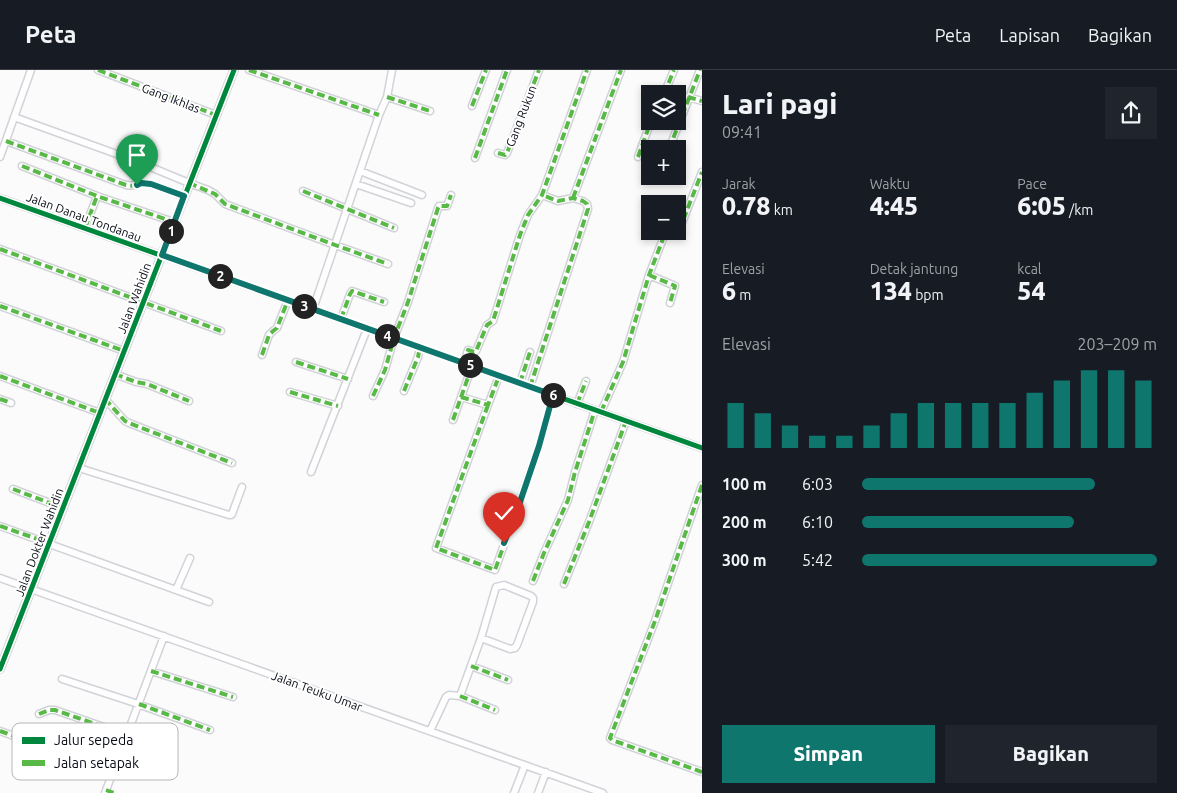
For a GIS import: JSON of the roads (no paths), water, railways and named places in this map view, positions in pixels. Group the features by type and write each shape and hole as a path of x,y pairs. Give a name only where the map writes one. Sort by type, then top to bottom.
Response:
{"street":[{"path":"0,157 31,70"},
{"name":"Gang Ikhlas","path":"98,70 216,115"},
{"path":"249,70 379,115"},
{"path":"313,309 379,115 387,97 392,70"},
{"path":"472,106 486,70"},
{"path":"475,158 507,70"},
{"name":"Gang Rukun","path":"498,153 505,155 507,153 540,70"},
{"path":"464,363 468,350 476,351 487,325 493,321 528,214 542,195 587,70"},
{"path":"573,198 621,70"},
{"path":"668,85 674,70"},
{"path":"672,140 700,70"},
{"name":"Jalan Wahidin","path":"86,450 216,115 231,71"},
{"path":"387,97 430,111"},
{"path":"688,97 702,102"},
{"path":"14,117 136,160 215,194 225,204 388,264"},
{"path":"638,157 648,130"},
{"path":"6,141 126,186 133,187 141,183 151,184 184,196"},
{"path":"22,166 97,196 174,222"},
{"path":"360,171 422,195"},
{"path":"686,213 702,172"},
{"path":"356,184 411,203"},
{"path":"303,191 394,228"},
{"path":"373,396 385,370 438,208 441,205 447,206 451,195"},
{"path":"530,387 588,209 587,204 583,201 573,198 558,201 542,195"},
{"path":"85,228 97,196"},
{"name":"Jalan Danau Tondanau","path":"0,198 702,448"},
{"path":"533,581 568,500 575,472 598,411 622,362 649,275 663,240"},
{"path":"0,249 221,331"},
{"path":"649,275 675,286 670,303"},
{"path":"341,319 352,291 384,302"},
{"path":"262,356 269,335 277,328 288,300"},
{"path":"0,306 124,351"},
{"path":"312,472 367,329"},
{"path":"404,391 418,357 420,347"},
{"path":"520,383 530,352"},
{"path":"296,362 348,379"},
{"path":"453,420 472,366"},
{"path":"115,374 136,382 148,384 189,401"},
{"path":"0,376 100,413"},
{"path":"499,376 436,548 495,570 539,446 553,395"},
{"path":"578,404 586,381"},
{"path":"290,392 338,406"},
{"path":"461,397 488,405"},
{"path":"0,399 11,403"},
{"path":"105,399 129,423 232,463"},
{"path":"564,584 626,421"},
{"name":"Jalan Dokter Wahidin","path":"0,669 86,450"},
{"path":"79,468 229,515 232,514 242,487"},
{"path":"702,484 655,621 610,738 702,772"},
{"path":"13,490 63,508"},
{"path":"0,526 209,602"},
{"path":"176,590 190,558"},
{"name":"Jalan Teuku Umar","path":"0,578 603,793"},
{"path":"460,696 481,638 496,587 504,585 533,598 515,648 510,649 481,638"},
{"path":"131,723 164,636"},
{"path":"471,666 508,680"},
{"path":"151,671 233,697"},
{"path":"62,679 210,730"},
{"path":"430,731 446,697 449,695 460,696 495,710"},
{"path":"39,714 55,710 92,723"},
{"path":"0,731 12,735"},
{"path":"514,793 524,765"},
{"path":"538,793 546,772"},
{"path":"110,780 106,792 114,793"}]}
